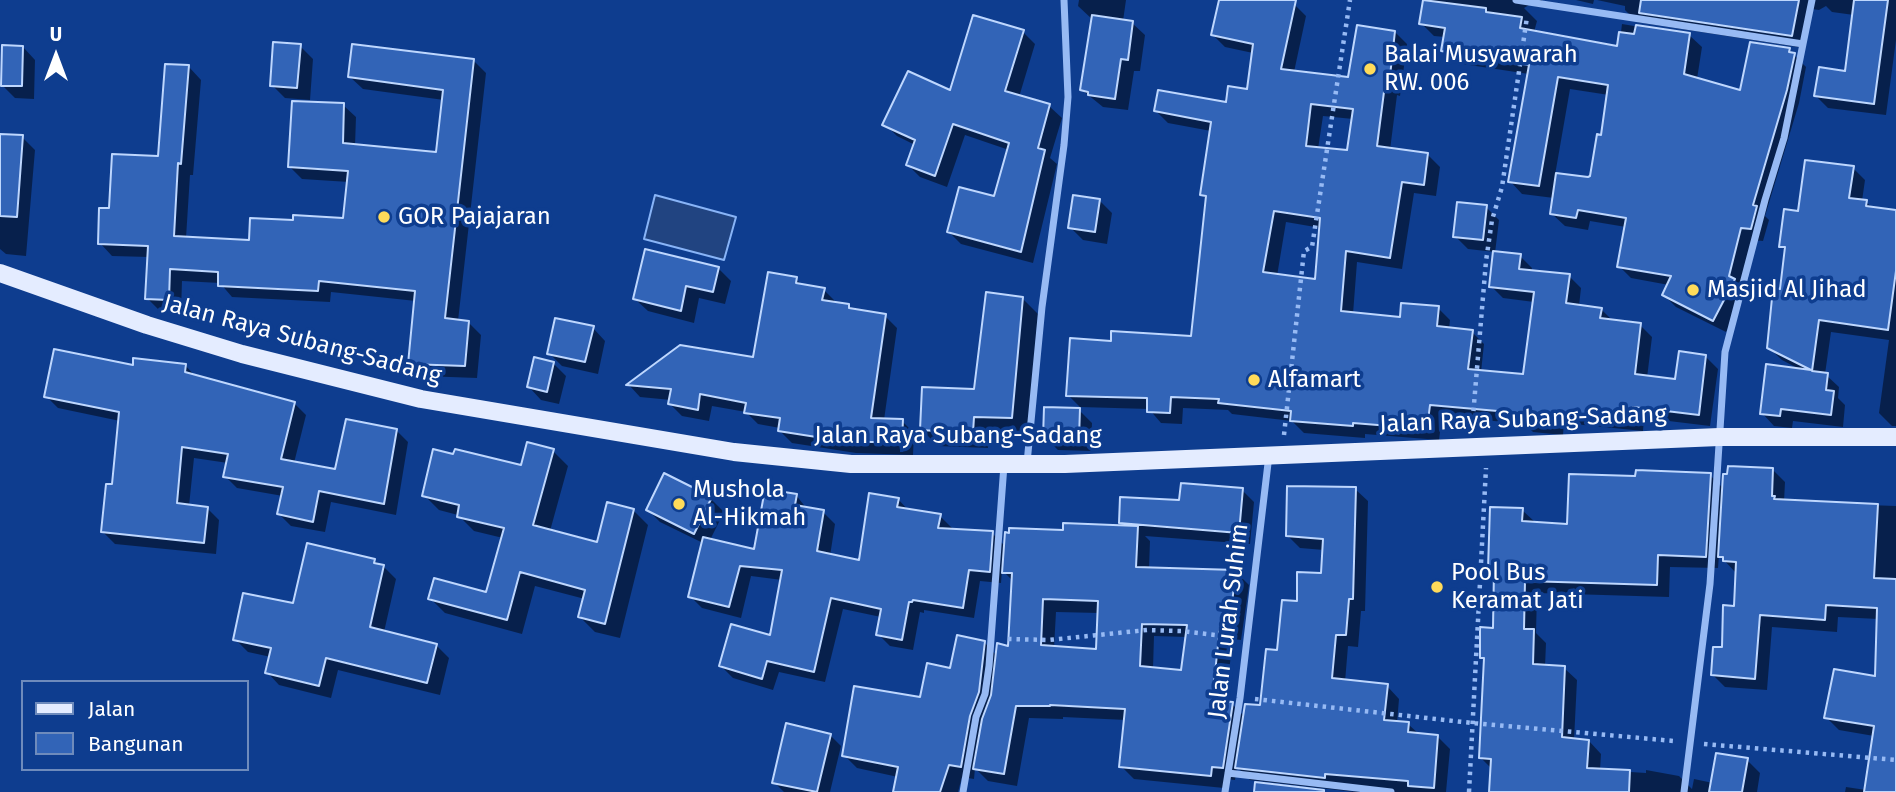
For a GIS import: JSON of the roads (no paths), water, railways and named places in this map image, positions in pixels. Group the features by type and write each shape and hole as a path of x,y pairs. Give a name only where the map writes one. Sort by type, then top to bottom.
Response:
{"main road":[{"name":"Jalan Raya Subang-Sadang","path":"0,273 147,325 242,354 421,399 734,452 851,464 1004,465 1719,437 1896,437"}],"street":[{"path":"1027,464 1032,393 1068,97 1063,0"},
{"path":"1516,0 1803,44"},
{"path":"1684,792 1710,584 1725,352 1784,138 1812,0"},
{"name":"Jalan Lurah Suhim","path":"1225,792 1276,454"},
{"path":"963,792 976,717 985,694 992,639 1004,465"},
{"path":"1228,773 1391,792"}],"water":[{"path":"655,195 736,217 724,260 644,239"}],"place":[{"name":"Balai Musyawarah RW. 006","path":"1370,69"},
{"name":"GOR Pajajaran","path":"384,217"},
{"name":"Masjid Al Jihad","path":"1693,290"},
{"name":"Alfamart","path":"1254,380"},
{"name":"Mushola Al-Hikmah","path":"679,504"},
{"name":"Pool Bus Keramat Jati","path":"1437,587"}]}
